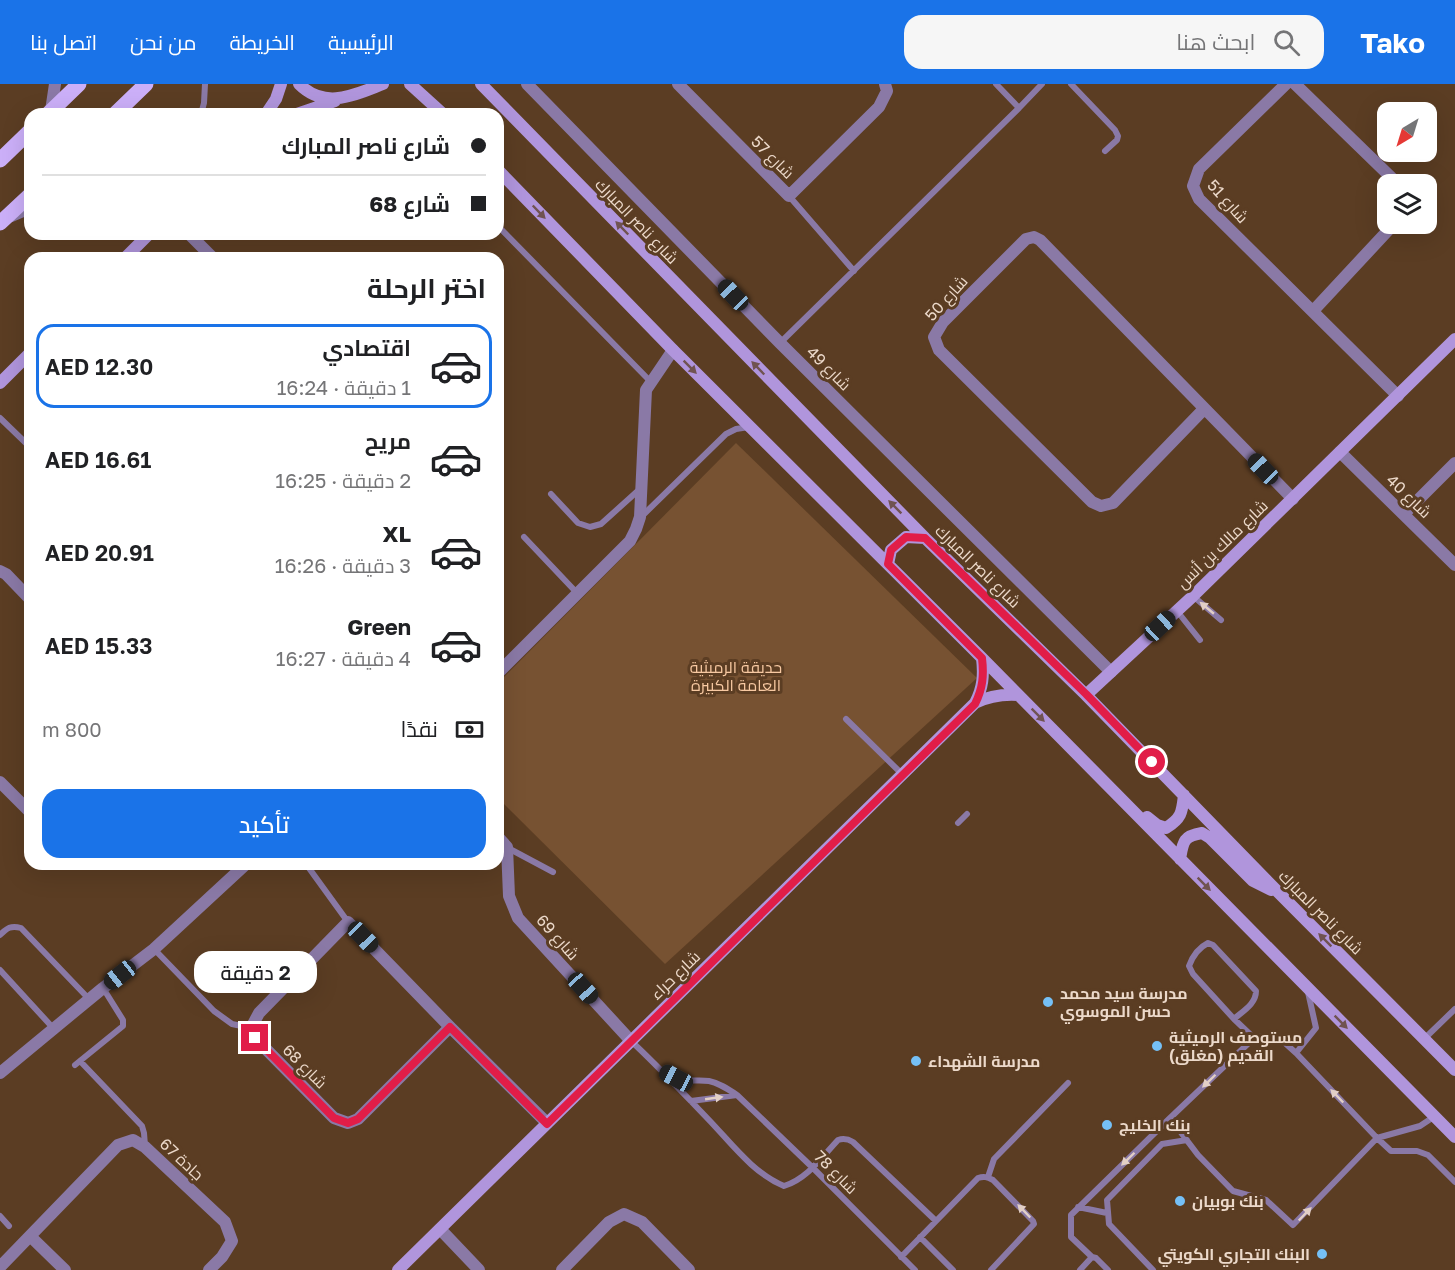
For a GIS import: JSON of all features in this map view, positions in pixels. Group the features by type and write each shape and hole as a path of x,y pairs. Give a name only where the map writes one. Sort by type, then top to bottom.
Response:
{"main road":[{"path":"54,108 79,84"},
{"path":"121,108 146,84"},
{"path":"0,160 24,138"},
{"path":"0,224 24,201"}],"street":[{"path":"51,108 55,84"},
{"path":"270,108 281,84"},
{"path":"299,84 308,93 324,99 351,96"},
{"path":"315,108 383,84"},
{"path":"410,84 436,108"},
{"name":"شارع ناصر المبارك","path":"481,84 925,538 1086,694 1455,1070"},
{"name":"شارع 49","path":"527,84 780,343 1111,672"},
{"name":"شارع 57","path":"678,84 789,196 879,107 887,91 885,84"},
{"name":"شارع 51","path":"1286,84 1199,169 1193,186 1199,199 1398,396"},
{"path":"1295,84 1388,174"},
{"path":"504,176 673,350 982,658 1455,1137"},
{"path":"1312,311 1385,234"},
{"name":"شارع 50","path":"1204,409 1113,503 1101,506 1092,502 939,350 934,337 943,322 1026,238 1034,237 1040,240 1293,499"},
{"path":"131,252 143,240"},
{"path":"195,240 207,252"},
{"name":"شارع مالك بن أنس","path":"1086,694 1293,499 1455,339"},
{"path":"504,667 630,541 640,517 646,390 673,350"},
{"path":"0,382 24,359"},
{"name":"شارع 40","path":"1340,452 1455,565"},
{"path":"1404,514 1455,463"},
{"path":"888,564 891,550 906,537 925,538"},
{"path":"0,571 6,574 24,593"},
{"path":"975,704 983,679 982,658"},
{"name":"شارع حراء","path":"398,1270 975,704 992,696 1018,695"},
{"path":"0,782 24,807"},
{"path":"1121,800 1135,806 1157,825 1167,828 1175,823 1181,814 1184,795"},
{"path":"1180,859 1183,844 1190,835 1202,833 1210,838 1253,881 1278,892"},
{"path":"504,844 507,847"},
{"name":"شارع 69","path":"507,847 509,896 518,918 631,1041"},
{"path":"0,1073 154,949 240,870"},
{"path":"251,1028 259,1013 348,922 547,1124"},
{"name":"شارع 68","path":"251,1028 255,1038 334,1118 348,1123 358,1119 450,1027"},
{"name":"جادة 67","path":"0,1267 118,1145 133,1140 145,1146 225,1222 232,1241 222,1257 209,1270"},
{"path":"562,1270 609,1222 624,1214 642,1222 689,1270"},
{"path":"440,1229 479,1270"},
{"path":"30,1236 65,1270"}],"lane":[{"path":"203,108 205,84"},
{"path":"996,84 1019,108"},
{"path":"780,343 1042,84"},
{"path":"1071,84 1115,130 1117,140 1105,151"},
{"path":"789,196 854,271"},
{"path":"0,224 24,214"},
{"path":"504,232 651,382"},
{"path":"0,418 24,441"},
{"path":"640,517 726,434 736,429 751,427"},
{"path":"551,494 579,523 590,527 606,520 642,488"},
{"path":"524,537 578,593"},
{"path":"1192,596 1221,620"},
{"path":"1176,611 1200,640"},
{"path":"846,719 902,775"},
{"path":"958,823 967,814"},
{"path":"507,847 553,872"},
{"path":"310,870 348,922"},
{"path":"0,935 8,927 21,928 89,1000"},
{"path":"1234,1019 1254,1000 1256,991 1213,945 1208,943 1192,956 1189,966 1193,974 1234,1019 1254,1038"},
{"path":"154,949 214,1011 232,1024 251,1028"},
{"path":"0,970 54,1029"},
{"path":"103,988 123,1020 123,1026 78,1063 143,1128 145,1146"},
{"path":"1296,1053 1316,1028 1307,988"},
{"path":"1424,1039 1455,1009"},
{"path":"1108,1270 1071,1237 1071,1215 1254,1038 1275,1034 1391,1151 1417,1151 1428,1155 1455,1182"},
{"name":"شارع 78","path":"631,1041 664,1072 750,1163 773,1181 784,1186 795,1183 813,1168 838,1140 848,1139 936,1221"},
{"name":"شارع 78","path":"664,1072 689,1081 710,1081 737,1095 915,1270"},
{"path":"988,1177 994,1159 1068,1083"},
{"path":"691,1101 737,1095"},
{"path":"1170,1118 1198,1155 1233,1191 1266,1200 1293,1225 1377,1138 1420,1126 1435,1116"},
{"path":"1154,1270 1109,1224 1107,1200 1162,1144 1187,1140"},
{"path":"901,1257 982,1176 993,1179 1034,1224 991,1270"},
{"path":"1078,1208 1107,1213"},
{"path":"0,1216 9,1226"},
{"path":"920,1238 953,1270"},
{"path":"1080,1270 1092,1257"}],"green space":[{"name":"حديقة الرميثية العامة الكبيرة","path":"736,443 977,678 665,964 504,804 504,677"}],"place":[{"name":"مدرسة سيد محمد حسن الموسوي","path":"1048,1002"},
{"name":"مستوصف الرميثية القديم (مغلق)","path":"1157,1046"},
{"name":"مدرسة الشهداء","path":"916,1061"},
{"name":"بنك الخليج","path":"1107,1125"},
{"name":"بنك بوبيان","path":"1180,1201"},
{"name":"البنك التجاري الكويتي","path":"1322,1254"}],"route":[{"path":"255,1038 334,1118 348,1123 358,1119 450,1027 547,1124 975,704 982,688 982,658 888,564 891,550 906,537 925,538 1086,694 1152,762"}]}
